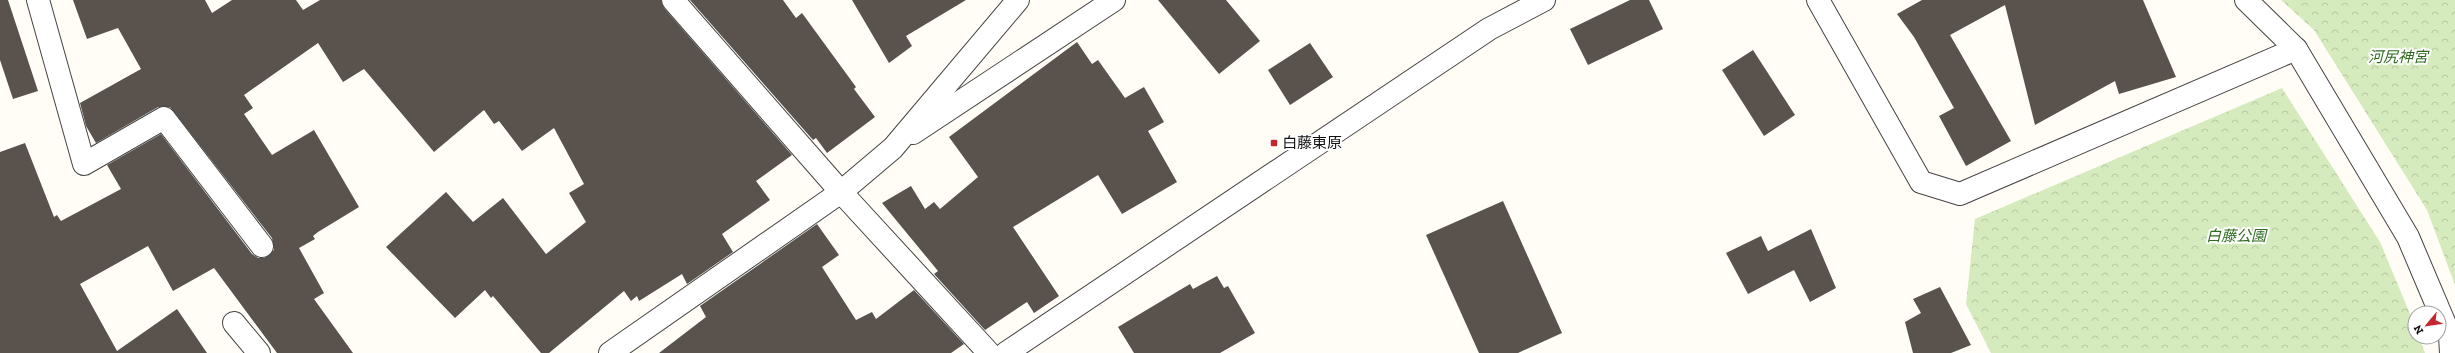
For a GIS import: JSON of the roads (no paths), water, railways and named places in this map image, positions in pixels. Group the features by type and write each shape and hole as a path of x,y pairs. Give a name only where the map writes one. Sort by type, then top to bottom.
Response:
{"street":[{"path":"38,0 84,164 164,118 262,246"},
{"path":"673,0 841,192 989,353"},
{"path":"897,143 1018,0"},
{"path":"610,353 841,192 897,143 1114,0"},
{"path":"1006,353 1489,29 1544,0"},
{"path":"1818,0 1921,182 1960,194 2296,49"},
{"path":"2246,0 2296,49 2408,237 2450,336 2451,353"},
{"path":"234,323 259,353"}],"place":[{"name":"白藤東原","path":"1274,143"}],"park label":[{"name":"河尻神宮","path":"2398,57"},
{"name":"白藤公園","path":"2236,236"}]}
